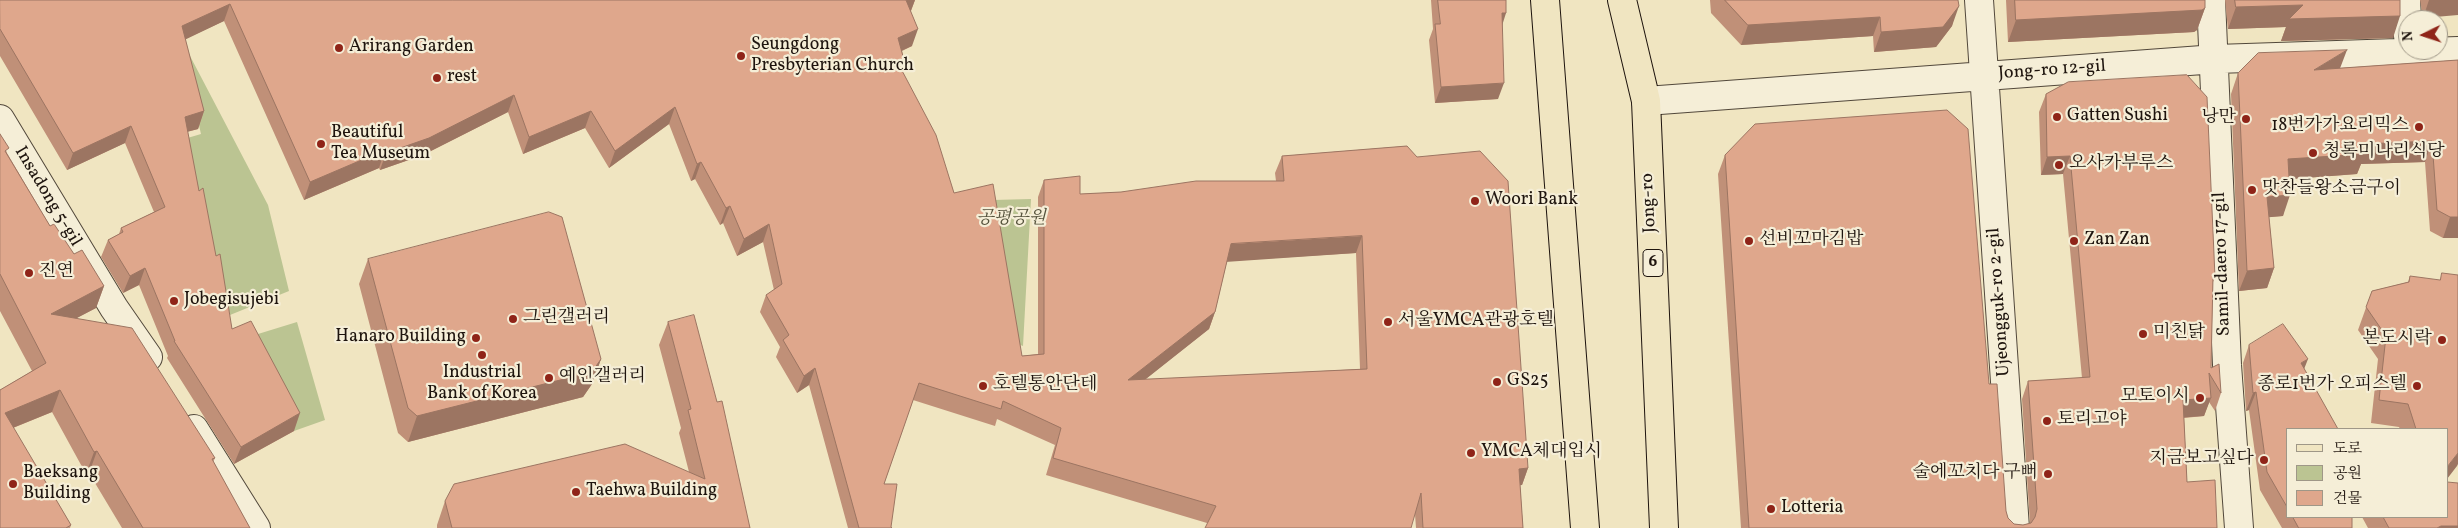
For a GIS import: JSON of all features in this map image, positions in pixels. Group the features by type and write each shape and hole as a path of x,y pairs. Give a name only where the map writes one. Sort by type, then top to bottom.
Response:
{"main road":[{"path":"1545,0 1586,528"},
{"name":"Jong-ro","path":"1622,0 1646,101 1664,528"}],"street":[{"name":"Ujeongguk-ro 2-gil","path":"1979,0 2015,528"},
{"name":"Samil-daero 17-gil","path":"2212,0 2216,59 2227,365 2239,528"},
{"name":"Jong-ro 12-gil","path":"1646,101 2216,59 2398,48"},
{"name":"Insadong 5-gil","path":"0,119 114,308 163,380"},
{"path":"179,405 256,528"}],"green space":[{"path":"189,54 268,205 289,291 230,315 184,139 201,134 188,78"},
{"name":"공평공원","path":"1031,199 1023,346 988,332 993,200"},
{"path":"297,322 325,420 294,431 245,338"}],"building":[{"path":"0,0 906,0 918,29 898,38 904,60 898,63 936,135 954,193 993,184 1022,356 1044,354 1044,180 1080,176 1080,194 1121,192 1196,181 1284,181 1282,156 1407,146 1417,157 1480,151 1508,181 1528,468 1519,469 1523,528 1423,528 1421,493 1411,528 1205,528 1216,506 1053,458 1061,428 1003,401 1001,409 919,383 884,484 897,484 892,528 859,528 815,368 804,376 783,340 789,335 766,295 782,284 769,224 744,239 730,206 726,208 701,162 697,164 675,107 615,151 591,111 529,137 514,95 429,138 386,153 385,150 310,182 230,4 182,26 204,111 185,117 199,191 203,188 216,256 220,254 232,329 251,321 300,413 241,447 174,341 145,268 130,276 108,240 123,232 121,228 165,207 131,126 73,153 0,29","holes":["1362,236 1367,369 1128,380 1215,312 1231,244"]},
{"path":"1438,0 1506,0 1506,13 1502,13 1504,83 1441,87 1435,24 1440,24"},
{"path":"1725,0 1958,0 1959,6 1943,27 1881,32 1880,17 1748,25"},
{"path":"2015,0 2205,0 2205,8 2202,10 2016,20"},
{"path":"2235,0 2400,0 2398,16 2289,19 2303,5 2236,7"},
{"path":"2347,50 2314,70 2458,60 2458,217 2450,217 2437,210 2432,141 2364,144 2365,154 2288,159 2290,195 2267,197 2274,268 2247,271 2238,73 2258,53"},
{"path":"2187,75 2207,97 2215,277 2213,277 2211,368 2219,364 2221,393 2209,373 2211,398 2183,400 2187,482 2215,480 2217,528 1749,528 1725,155 1755,124 1947,110 1968,129 1989,384 1997,384 2006,511 2008,518 2014,524 2023,525 2031,523 2037,509 2028,381 2090,377 2070,156 2047,157 2046,94 2068,82"},
{"path":"0,134 9,148 5,151 50,226 54,224 74,254 82,250 104,286 51,314 132,328 215,458 212,459 250,528 143,528 97,451 94,452 60,390 5,413 71,525 66,528 0,528 0,390 46,363 0,274"},
{"name":"Hanaro Building","path":"549,212 562,217 601,359 592,372 417,416 408,408 368,259"},
{"name":"종로1번가 오피스텔","path":"2442,273 2458,275 2458,453 2448,466 2448,428 2416,428 2408,404 2379,400 2386,336 2366,307 2372,291 2409,282 2410,276 2440,280"},
{"path":"694,315 717,402 722,401 750,528 452,528 445,501 454,484 625,444 705,479 688,410 691,409 668,322"},
{"path":"2283,324 2308,359 2301,363 2337,428 2286,428 2286,505 2267,472 2256,392 2253,393 2249,345"},
{"path":"2448,482 2458,483 2458,526 2389,528 2384,518 2448,518"},
{"path":"2294,518 2352,518 2352,528 2299,528"}],"place":[{"name":"Arirang Garden","path":"339,48"},
{"name":"Seungdong Presbyterian Church","path":"741,56"},
{"name":"rest","path":"437,78"},
{"name":"Gatten Sushi","path":"2057,117"},
{"name":"낭만","path":"2246,119"},
{"name":"18번가가요리믹스","path":"2419,127"},
{"name":"Beautiful Tea Museum","path":"321,144"},
{"name":"청록미나리식당","path":"2313,153"},
{"name":"오사카부루스","path":"2059,165"},
{"name":"맛찬들왕소금구이","path":"2252,190"},
{"name":"Woori Bank","path":"1475,201"},
{"name":"선비꼬마김밥","path":"1749,241"},
{"name":"Zan Zan","path":"2074,241"},
{"name":"진연","path":"29,273"},
{"name":"Jobegisujebi","path":"174,301"},
{"name":"그린갤러리","path":"513,319"},
{"name":"서울YMCA관광호텔","path":"1388,322"},
{"name":"미친닭","path":"2143,334"},
{"name":"Hanaro Building","path":"476,338"},
{"name":"본도시락","path":"2442,340"},
{"name":"Industrial Bank of Korea","path":"482,355"},
{"name":"예인갤러리","path":"549,378"},
{"name":"GS25","path":"1497,382"},
{"name":"호텔통안단테","path":"983,386"},
{"name":"종로1번가 오피스텔","path":"2417,386"},
{"name":"모토이시","path":"2200,398"},
{"name":"토리고야","path":"2047,421"},
{"name":"YMCA체대입시","path":"1471,453"},
{"name":"지금보고싶다","path":"2264,460"},
{"name":"술에꼬치다 구뻐","path":"2048,474"},
{"name":"Baeksang Building","path":"13,484"},
{"name":"Taehwa Building","path":"576,492"},
{"name":"Lotteria","path":"1771,509"}]}
